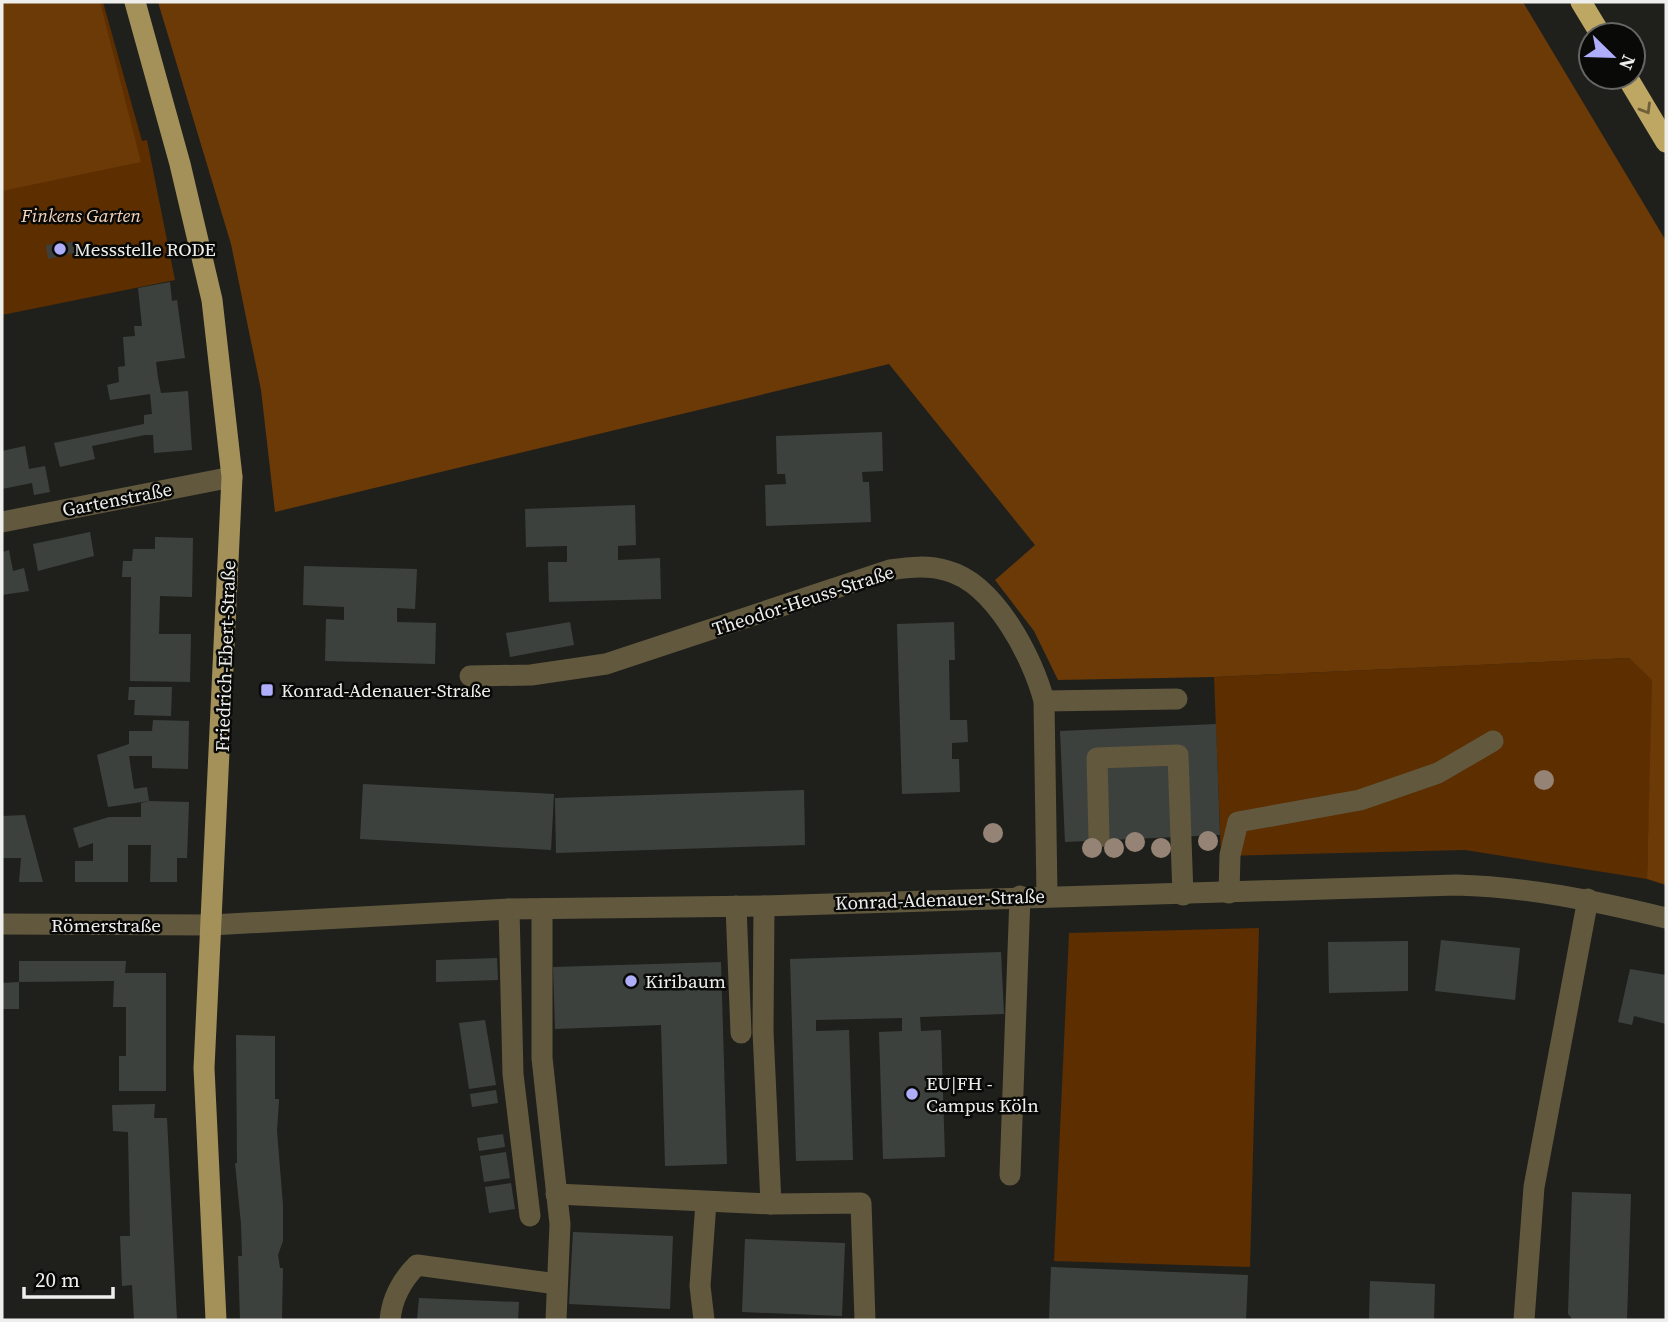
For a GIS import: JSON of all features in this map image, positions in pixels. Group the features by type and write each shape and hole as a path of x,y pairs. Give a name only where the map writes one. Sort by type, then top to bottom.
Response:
{"highway":[{"path":"1581,2 1593,21"},
{"path":"1635,91 1666,142"}],"main road":[{"name":"Friedrich-Ebert-Straße","path":"135,2 180,164 212,300 232,477 204,1068 216,1320"}],"street":[{"name":"Gartenstraße","path":"2,522 232,477"},
{"name":"Theodor-Heuss-Straße","path":"470,676 530,675 606,664 890,570 920,565 951,571 977,587 1000,612 1036,671 1044,701 1047,895"},
{"path":"1044,701 1177,699"},
{"path":"1229,893 1230,855 1238,822 1360,800 1438,773 1493,741"},
{"path":"1099,837 1097,758 1178,755 1183,895"},
{"name":"Konrad-Adenauer-Straße","path":"211,925 509,909 764,906 1047,895 1183,895 1456,885 1541,891 1588,899 1666,918"},
{"path":"1010,1175 1020,896"},
{"path":"1524,1320 1534,1187 1588,899"},
{"path":"736,906 741,1033"},
{"path":"764,906 763,1031 771,1204"},
{"path":"509,909 513,1074 530,1216"},
{"path":"542,909 542,1058 560,1224 555,1320"},
{"name":"Römerstraße","path":"2,924 211,925"},
{"path":"556,1194 771,1204 861,1203 865,1320"},
{"path":"704,1320 700,1286 706,1202"},
{"path":"390,1320 391,1306 404,1278 417,1265 557,1284"}],"green space":[{"name":"Finkens Garten","path":"2,2 103,2 142,141 147,140 175,280 2,315"},
{"path":"1629,658 1653,680 1647,879 1465,850 1221,856 1214,677"},
{"path":"1259,928 1250,1267 1054,1261 1069,933"}],"shaded area":[{"path":"2,2 100,2 141,162 2,191"},
{"path":"158,2 1523,2 1666,241 1666,885 1647,879 1652,680 1629,658 1214,677 1058,680 1034,631 995,580 1035,545 889,364 275,512 261,390 231,244"}],"building":[{"name":"Messstelle RODE","path":"73,242 74,253 48,259 46,245"},
{"path":"170,282 172,301 177,300 185,358 156,362 158,378 161,393 188,391 192,450 154,453 153,435 145,435 92,446 95,459 60,467 54,443 144,424 144,415 152,414 150,394 110,400 107,385 119,382 118,367 125,366 123,337 135,336 134,326 142,326 138,288"},
{"path":"882,432 883,471 862,472 863,482 869,482 871,522 766,526 765,485 786,484 785,474 777,474 776,436"},
{"path":"25,446 29,469 45,466 50,492 34,495 32,483 2,489 2,451"},
{"path":"635,505 636,545 618,546 618,560 660,558 661,599 549,602 548,562 567,562 567,546 526,547 525,509"},
{"path":"90,532 94,556 38,571 33,544"},
{"path":"155,537 193,538 192,597 160,596 159,634 191,634 190,682 130,681 131,577 122,577 123,561 132,561 133,549 155,549"},
{"path":"9,550 13,571 24,568 29,591 2,595 2,552"},
{"path":"304,566 417,569 415,609 397,608 397,622 436,623 435,664 325,661 326,619 344,620 344,607 303,605"},
{"path":"570,622 574,645 510,657 506,633"},
{"path":"954,622 955,660 949,660 950,720 967,720 968,742 952,743 952,759 959,759 960,792 902,794 897,624"},
{"path":"129,687 172,687 171,716 134,715 135,700 128,700"},
{"path":"153,720 189,721 188,769 152,768 152,756 129,756 134,789 147,787 149,801 108,807 97,755 129,744 129,731 152,731"},
{"path":"1216,724 1220,835 1065,842 1060,731"},
{"path":"363,784 554,794 551,850 360,839"},
{"path":"804,790 805,845 556,853 555,798"},
{"path":"189,802 187,858 177,858 177,882 150,882 151,845 128,845 128,882 75,882 75,861 93,861 93,843 79,848 73,828 109,817 141,817 141,803"},
{"path":"25,815 43,882 19,882 21,858 2,858 2,816"},
{"path":"1441,940 1520,948 1515,1000 1435,991"},
{"path":"1408,941 1408,991 1329,993 1328,942"},
{"name":"EU|FH - Campus Köln","path":"1001,952 1004,1014 920,1017 921,1031 941,1030 945,1157 883,1159 879,1032 902,1031 902,1018 816,1020 816,1031 849,1030 853,1160 796,1161 790,959"},
{"path":"497,958 498,980 436,982 436,960"},
{"path":"19,961 126,961 125,973 166,973 166,1091 119,1091 119,1056 126,1056 126,1007 113,1007 114,981 19,982"},
{"path":"721,962 727,1164 665,1166 661,1025 555,1029 553,967"},
{"path":"1630,969 1666,975 1666,1024 1634,1016 1632,1025 1618,1022"},
{"path":"19,982 19,1009 2,1009 2,983"},
{"path":"485,1020 496,1085 469,1089 459,1023"},
{"path":"236,1035 275,1036 275,1099 279,1099 277,1131 283,1205 283,1241 278,1255 280,1268 283,1268 282,1320 240,1320 238,1256 242,1256 235,1163"},
{"path":"496,1090 498,1103 472,1107 470,1094"},
{"path":"155,1104 154,1118 167,1118 177,1320 134,1320 132,1285 122,1286 120,1236 130,1236 128,1132 113,1131 112,1105"},
{"path":"503,1134 505,1147 479,1151 477,1138"},
{"path":"506,1152 510,1178 484,1182 480,1156"},
{"path":"511,1183 515,1209 489,1213 485,1187"},
{"path":"1572,1192 1631,1194 1627,1320 1573,1320 1568,1314"},
{"path":"573,1232 673,1236 670,1309 569,1304"},
{"path":"745,1239 845,1243 842,1316 742,1312"},
{"path":"1051,1267 1248,1275 1246,1320 1049,1320"},
{"path":"1370,1281 1435,1284 1434,1320 1369,1320"},
{"path":"419,1298 519,1302 518,1320 417,1320"}],"place":[{"name":"Messstelle RODE","path":"60,249"},
{"name":"Konrad-Adenauer-Straße","path":"267,690"},
{"name":"Kiribaum","path":"631,981"},
{"name":"EU|FH - Campus Köln","path":"912,1094"}]}
